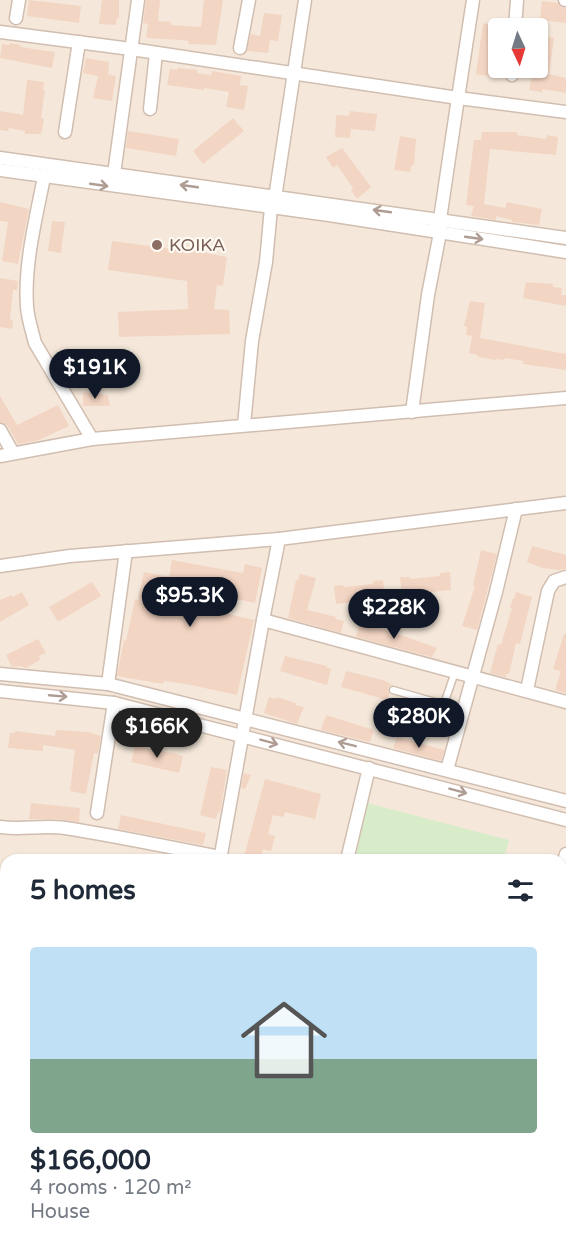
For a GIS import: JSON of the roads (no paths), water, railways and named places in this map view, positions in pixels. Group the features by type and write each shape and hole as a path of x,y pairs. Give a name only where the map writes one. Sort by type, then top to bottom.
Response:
{"street":[{"path":"16,18 18,0"},
{"path":"114,174 138,0"},
{"path":"240,48 249,0"},
{"path":"244,425 252,341 305,0"},
{"path":"412,412 473,0"},
{"path":"516,18 517,0"},
{"path":"0,32 566,112"},
{"path":"65,132 79,42"},
{"path":"150,109 156,53"},
{"path":"0,158 80,175 273,203 440,219 566,238"},
{"path":"0,170 44,177 114,174 440,233 566,252"},
{"path":"44,177 29,264 27,306 30,326 35,343 92,439"},
{"path":"0,456 92,439 566,398"},
{"path":"0,430 13,453"},
{"path":"0,566 70,556 279,539 566,503"},
{"path":"447,770 496,592 516,509"},
{"path":"221,854 262,620 279,539"},
{"path":"108,684 126,551"},
{"path":"527,690 548,591 554,581 566,577"},
{"path":"262,620 566,702"},
{"path":"0,674 108,684 566,801"},
{"path":"0,691 114,703 242,734 566,820"},
{"path":"97,813 114,703"},
{"path":"348,854 369,768"},
{"path":"0,827 63,828 112,835 201,854"}],"lane":[{"path":"393,690 442,704 455,672"}],"place":[{"name":"KOIKA","path":"157,245"}]}
